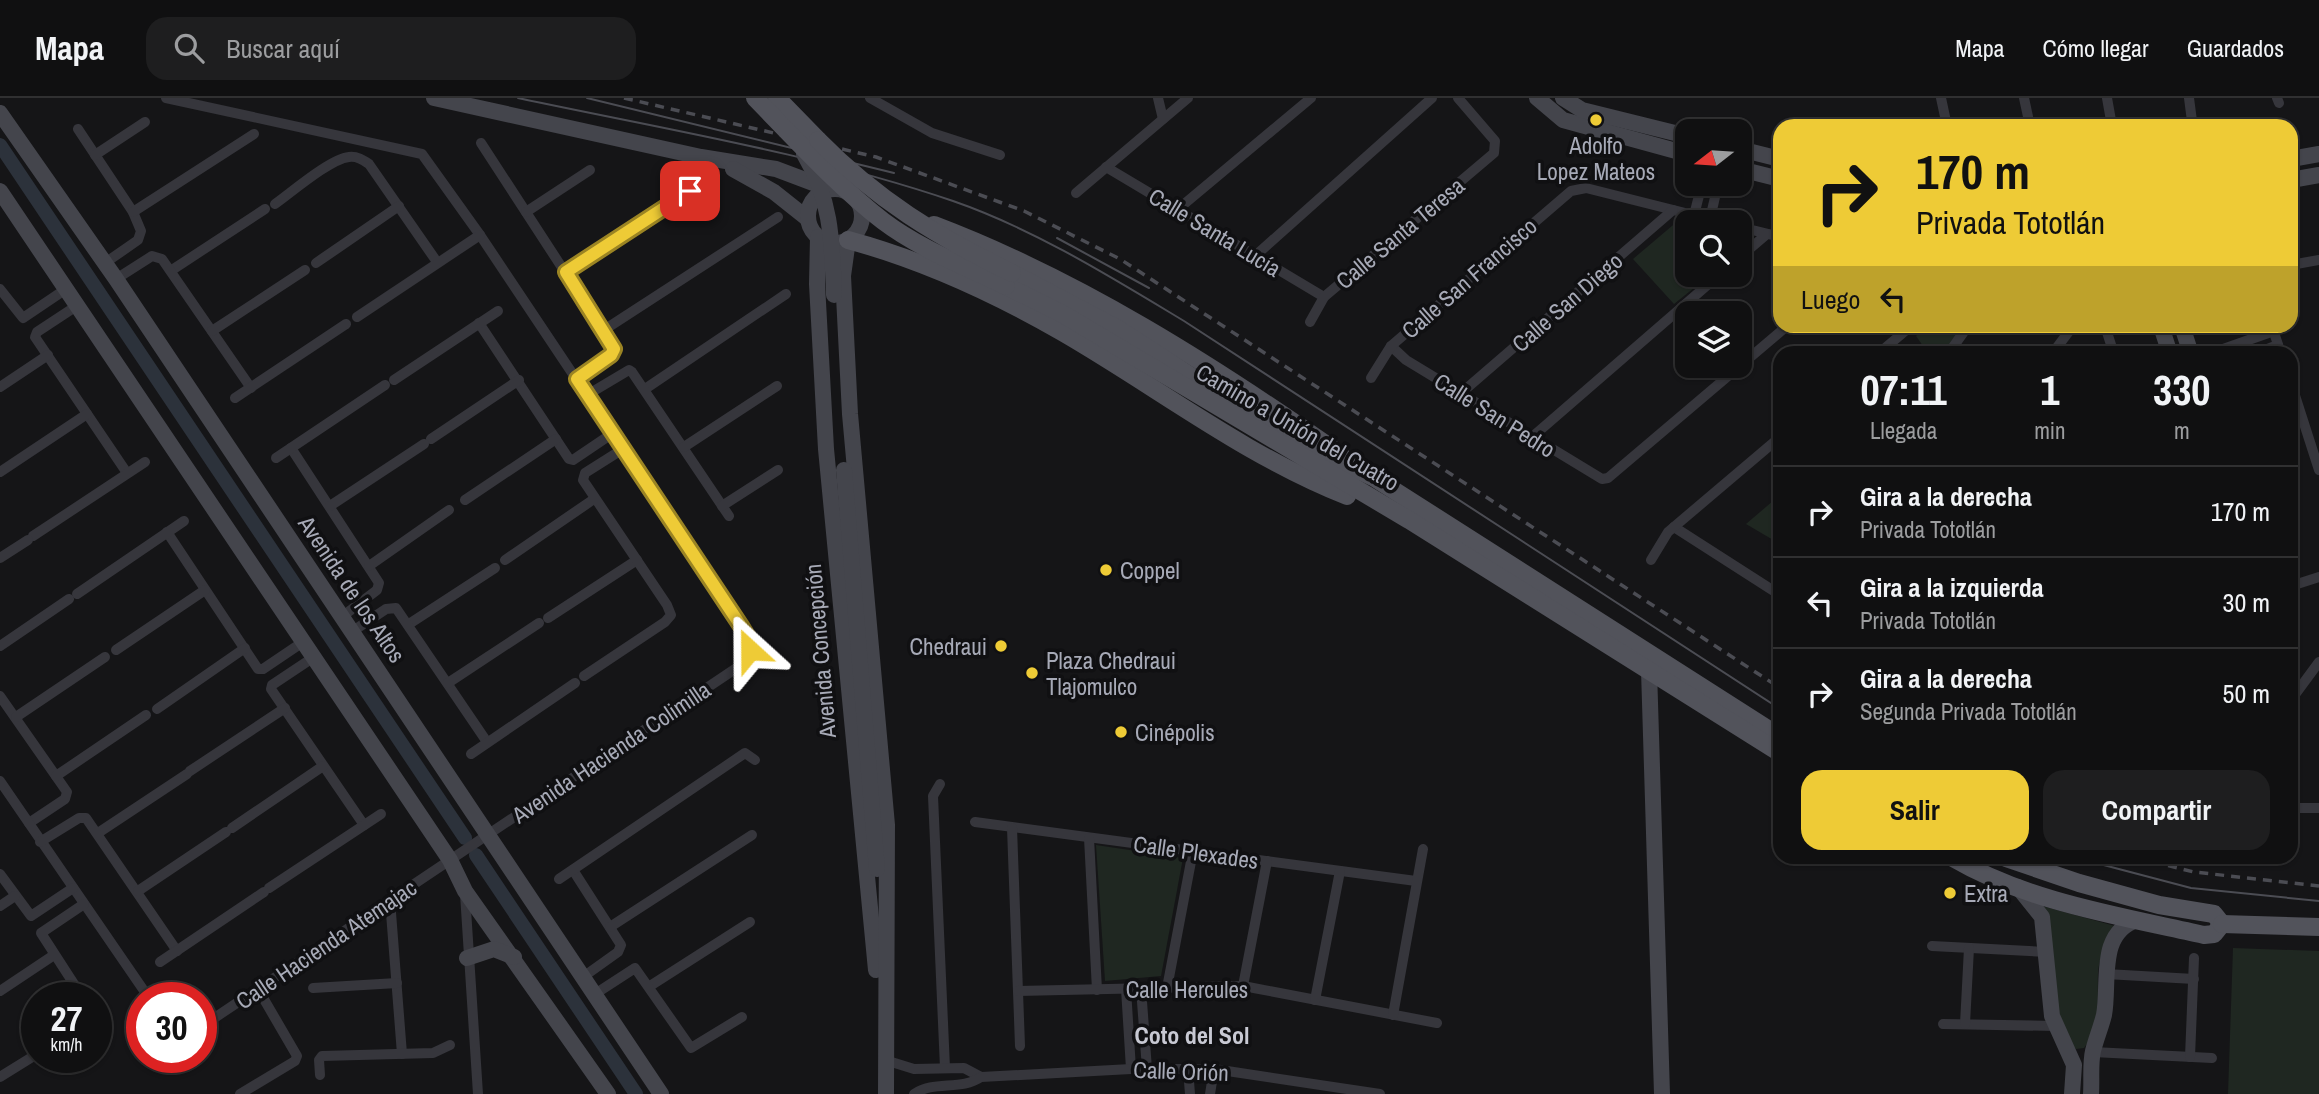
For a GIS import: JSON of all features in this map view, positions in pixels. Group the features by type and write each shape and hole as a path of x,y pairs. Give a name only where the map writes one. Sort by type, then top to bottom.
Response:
{"main road":[{"path":"755,98 795,140"},
{"name":"Camino a Unión del Cuatro","path":"777,98 855,177 915,222 1061,313 1409,520 1773,749"},
{"name":"Camino a Unión del Cuatro","path":"795,140 884,222 914,241 1118,329 1274,430 1373,477 1773,733"},
{"path":"852,195 956,234 1057,278 1182,352 1373,477"},
{"path":"848,240 896,253 1007,304 1061,331 1236,443 1315,483 1409,520"},
{"path":"1966,864 2018,887 2137,920 2204,935 2214,934 2222,924"},
{"path":"2024,864 2092,887 2159,905 2214,914 2222,924 2319,927"}],"street":[{"name":"Avenida Hacienda Colimilla","path":"166,98 415,150 428,160 749,639 747,659 450,860"},
{"path":"434,98 701,157 776,169 852,195 858,202 862,218 855,234 848,240 832,243 818,237 808,219 745,173 701,157"},
{"path":"870,98 932,132 1000,155"},
{"path":"1158,98 1163,119"},
{"path":"1076,193 1188,98"},
{"path":"1177,210 1311,98"},
{"path":"1255,256 1432,98"},
{"name":"Calle Santa Teresa","path":"1310,322 1324,297 1497,148 1495,142 1458,98"},
{"path":"1537,98 1563,120 1675,152"},
{"path":"1563,98 1582,110 1675,133"},
{"path":"1941,98 1946,119"},
{"path":"2024,98 2028,119"},
{"path":"2107,98 2111,119"},
{"path":"2189,98 2192,119"},
{"name":"Avenida de los Altos","path":"0,113 116,279 343,615 661,1094"},
{"path":"95,155 145,122"},
{"path":"78,129 141,228 141,237 105,263"},
{"path":"133,212 254,134"},
{"name":"Avenida Concepción","path":"795,140 824,193 831,231 843,457 885,980"},
{"path":"481,144 614,346 613,353 577,379"},
{"path":"1752,152 1773,157"},
{"path":"2298,158 2319,154"},
{"path":"172,270 345,158 354,157 369,164 437,262"},
{"name":"Calle Santa Lucía","path":"1106,167 1324,297"},
{"path":"526,212 590,170"},
{"path":"1752,172 1773,177"},
{"path":"2298,179 2319,175"},
{"path":"682,180 690,191"},
{"path":"566,272 705,181"},
{"name":"Calle San Francisco","path":"1371,379 1391,346 1578,188 1673,210"},
{"path":"808,219 808,211 815,197 829,189"},
{"path":"0,191 450,860 465,891 608,1094"},
{"path":"316,263 399,206"},
{"name":"Calle San Diego","path":"1460,394 1673,210"},
{"path":"604,330 778,217"},
{"path":"1752,230 1773,235"},
{"path":"357,317 480,234"},
{"path":"1752,247 1767,234"},
{"name":"Avenida Concepción","path":"818,237 817,284 826,450 885,1060"},
{"name":"Avenida Concepción","path":"848,240 843,276 850,414 887,825 886,1094"},
{"path":"116,279 155,255 172,270 251,388"},
{"path":"2298,264 2319,260"},
{"path":"212,331 305,270"},
{"path":"1531,438 1706,287"},
{"path":"2,297 23,318 66,289"},
{"path":"645,389 786,294"},
{"path":"78,305 35,335 127,474"},
{"path":"275,458 498,311"},
{"path":"479,323 571,460 613,433"},
{"path":"235,398 346,324"},
{"name":"Calle San Pedro","path":"1391,346 1406,360 1602,480 1779,333"},
{"path":"1887,346 1903,333"},
{"path":"2229,346 2261,333"},
{"path":"0,387 48,355"},
{"path":"587,395 629,370 645,389 729,516"},
{"path":"330,506 519,380"},
{"path":"684,447 776,386"},
{"path":"2298,405 2319,470"},
{"path":"0,472 87,414"},
{"path":"465,500 556,439"},
{"path":"1651,559 1674,527 1773,443"},
{"path":"291,448 369,566 379,588 343,615"},
{"path":"471,754 665,622 670,615 583,480 583,475 624,449"},
{"path":"0,558 145,462"},
{"path":"722,506 778,470"},
{"path":"505,559 594,499"},
{"path":"369,566 450,510"},
{"path":"0,646 184,521"},
{"path":"1674,527 1773,587"},
{"path":"167,532 260,670 303,642"},
{"path":"448,684 637,560"},
{"path":"409,624 495,568"},
{"path":"2298,584 2319,576"},
{"path":"116,650 205,590"},
{"path":"353,631 393,607 409,624 487,742"},
{"path":"157,709 245,648"},
{"path":"16,718 105,657"},
{"path":"314,657 272,685 271,689 363,825"},
{"path":"2298,690 2319,662"},
{"path":"1649,670 1662,1094"},
{"path":"0,696 66,790 67,797 29,823"},
{"path":"98,833 285,708"},
{"path":"56,776 146,715"},
{"path":"559,879 745,753 755,760"},
{"path":"138,891 323,766"},
{"path":"0,780 138,982"},
{"path":"940,784 933,796 945,1068"},
{"path":"2298,807 2317,806"},
{"path":"160,962 381,814"},
{"path":"40,842 82,817 98,833 177,950"},
{"name":"Calle Plexades","path":"975,822 1416,881"},
{"path":"1013,828 1020,1046"},
{"path":"610,928 752,835"},
{"path":"1089,838 1097,990"},
{"path":"1393,1015 1423,849"},
{"path":"1167,988 1193,851"},
{"name":"Calle Hacienda Atemajac","path":"217,1016 450,860"},
{"path":"1243,986 1267,861"},
{"path":"573,870 620,942 620,950 583,977"},
{"path":"1315,1000 1340,871"},
{"path":"0,874 31,916 73,888"},
{"path":"2018,887 2042,917 2047,951 2049,1002 2055,1027 2071,1056 2072,1094"},
{"path":"465,891 467,958 478,1094"},
{"path":"0,906 15,896"},
{"path":"390,901 402,1054"},
{"path":"72,982 41,933 84,904"},
{"path":"2091,1094 2093,1052 2104,1013 2107,958 2120,930 2127,923 2137,920"},
{"path":"650,986 750,922"},
{"path":"1932,946 2047,951"},
{"path":"1965,1024 1969,948"},
{"path":"467,958 494,949 514,957"},
{"path":"0,991 54,955"},
{"path":"2190,1056 2194,958"},
{"path":"595,994 635,968 691,1048 743,1017"},
{"path":"2106,974 2194,979"},
{"path":"313,988 397,983"},
{"name":"Calle Hercules","path":"1018,991 1243,986 1437,1023"},
{"path":"1141,988 1147,1069"},
{"path":"240,1094 295,1061 297,1056 258,989"},
{"path":"1126,989 1131,1069"},
{"path":"1943,1024 2055,1027"},
{"path":"320,1075 319,1060 323,1056 433,1053 450,1045"},
{"path":"2071,1056 2082,1059 2093,1052 2211,1058"},
{"name":"Calle Orión","path":"885,1060 914,1069 964,1068 981,1077"},
{"path":"0,1077 21,1064"},
{"name":"Calle Orión","path":"914,1094 926,1088 946,1090 966,1085 981,1077 1131,1069 1214,1069 1380,1094"},
{"path":"1188,1069 1190,1094"},
{"path":"1210,1094 1214,1069"}],"shaded area":[{"path":"1675,223 1675,287 1695,287 1674,304 1633,259"},
{"path":"1920,333 1958,333 1947,346 1923,346 1916,336"},
{"path":"1773,501 1773,540 1746,524"},
{"path":"1096,845 1183,858 1161,976 1105,981"},
{"path":"2042,906 2115,926 2100,961 2096,1022 2084,1048 2076,1049 2065,1036 2059,1020 2055,1002 2052,941"},
{"path":"2233,948 2319,951 2319,1094 2228,1094"}],"waterway":[{"path":"0,145 465,838"},
{"path":"476,855 636,1094"}],"tram line":[{"path":"518,98 792,155 900,184 1013,225 1072,255 1184,321 1773,704"},
{"path":"587,98 894,173"},
{"path":"1057,238 1149,288"},
{"path":"2100,864 2191,888 2319,901"}],"railway":[{"path":"624,98 876,157 1024,211 1120,259 1773,683"},
{"path":"2161,864 2194,872 2319,886"}],"place":[{"name":"Adolfo Lopez Mateos","path":"1596,120"},
{"name":"Coppel","path":"1106,570"},
{"name":"Chedraui","path":"1001,646"},
{"name":"Plaza Chedraui Tlajomulco","path":"1032,673"},
{"name":"Cinépolis","path":"1121,732"},
{"name":"Extra","path":"1950,893"}],"district":[{"name":"Coto del Sol","path":"1192,1035"}],"route":[{"path":"690,191 566,272 614,349 611,355 577,379 741,626 749,639 750,650"}]}
